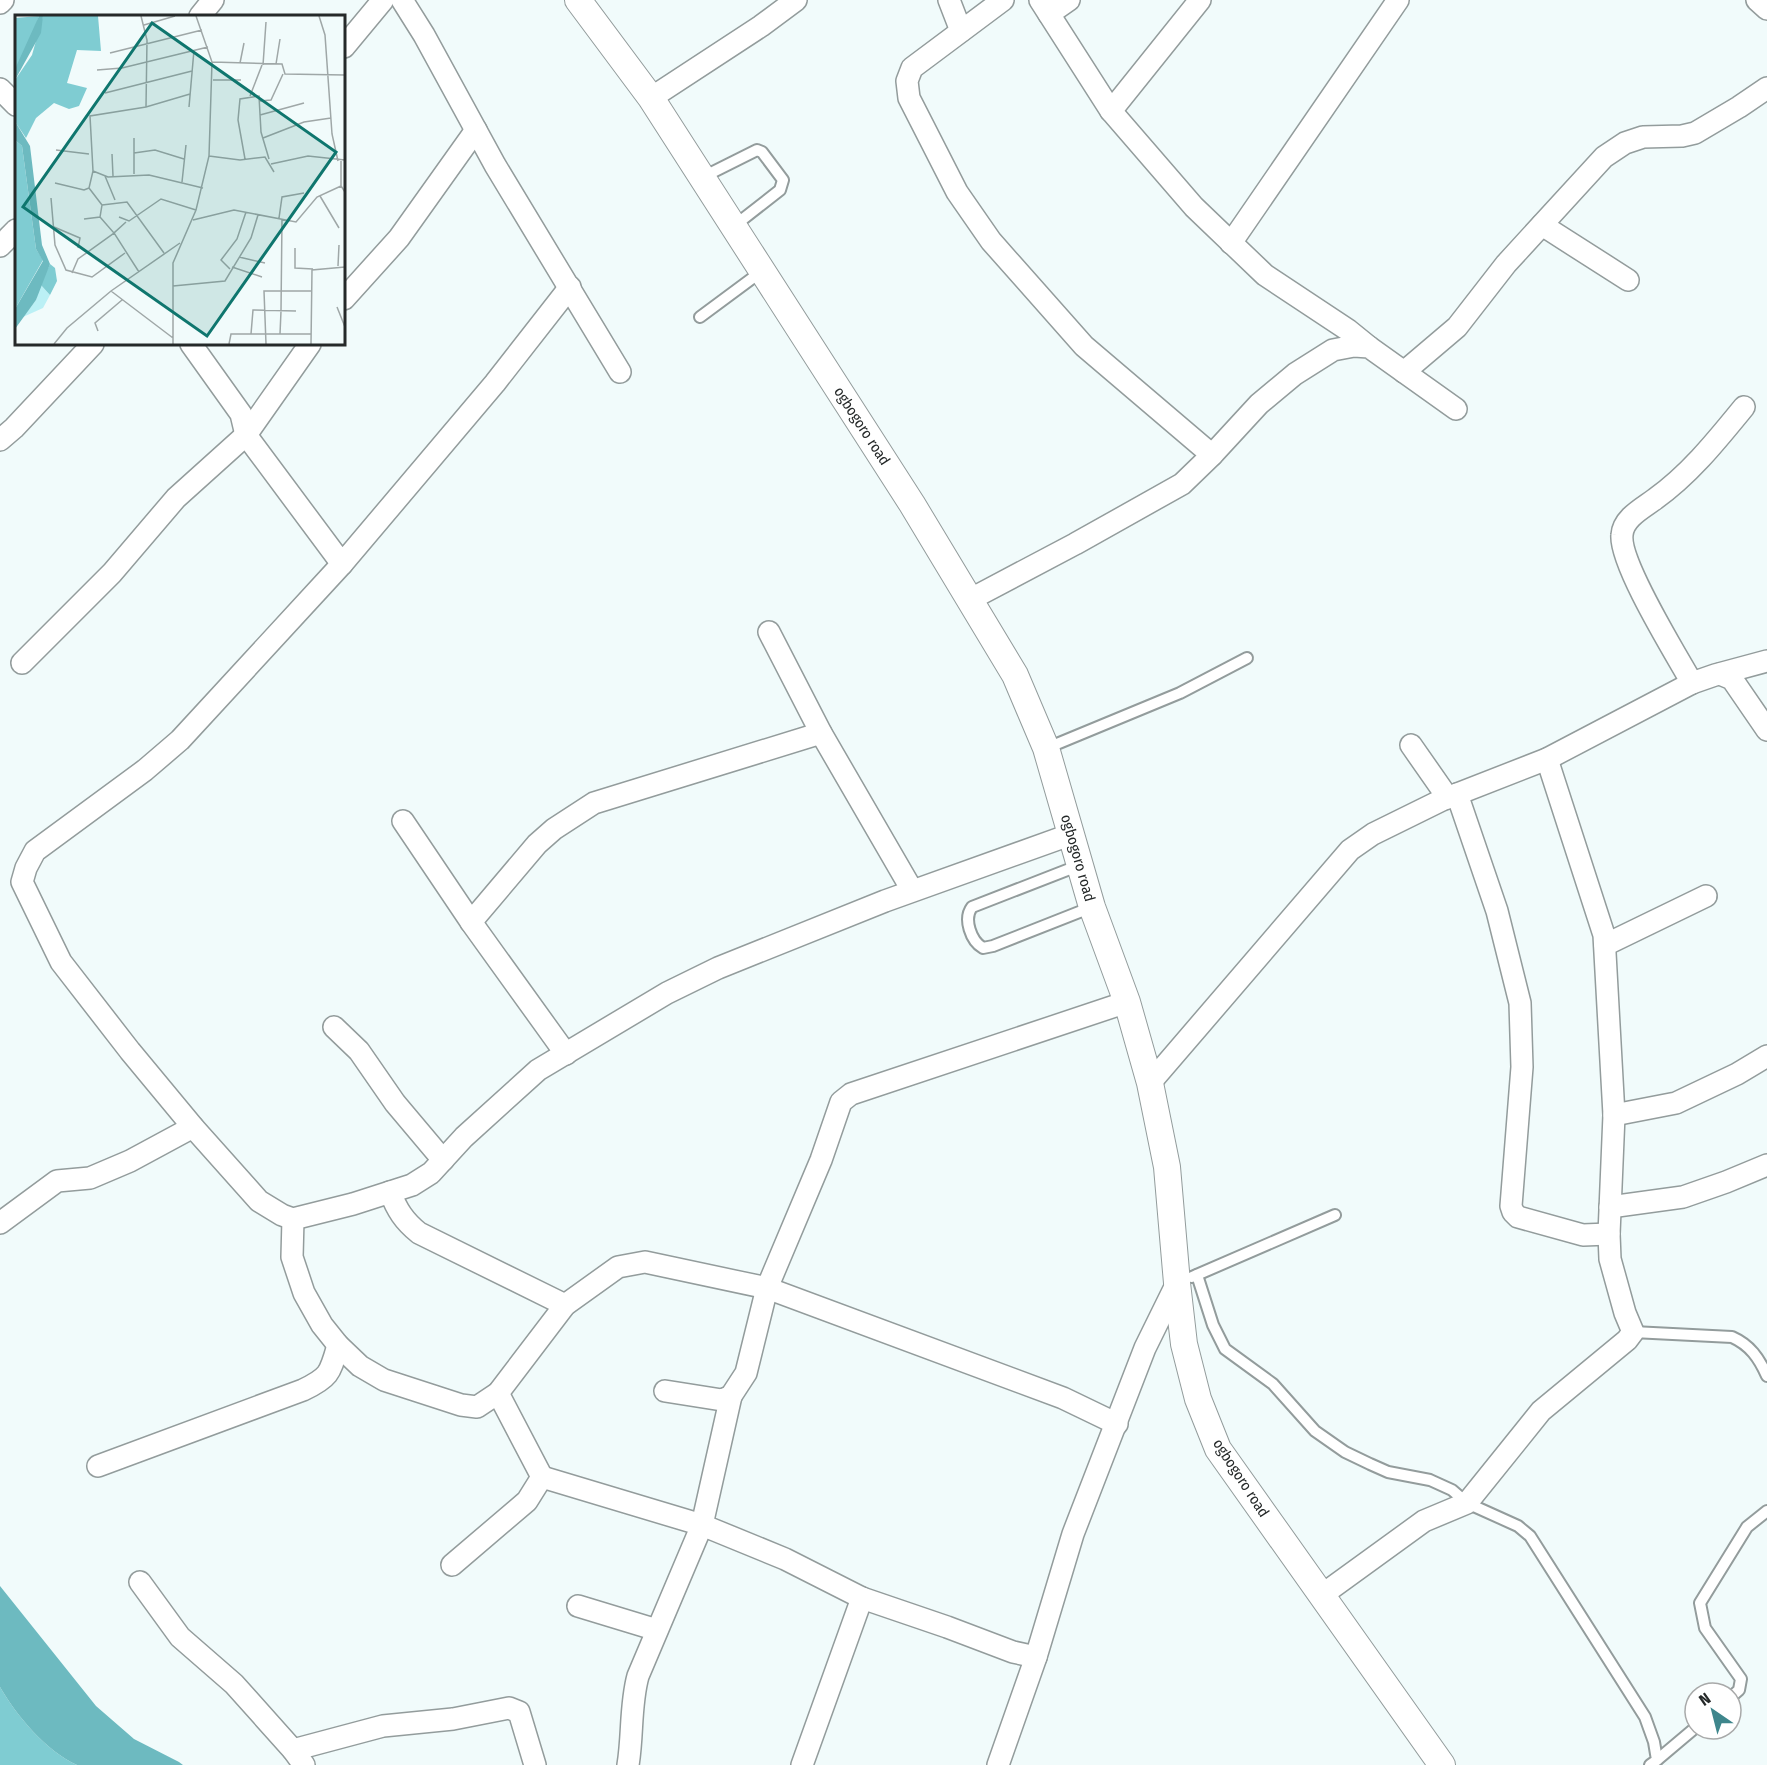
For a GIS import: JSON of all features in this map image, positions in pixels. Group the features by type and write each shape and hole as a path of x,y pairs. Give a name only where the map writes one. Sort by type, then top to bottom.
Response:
{"street":[{"path":"201,15 213,0"},
{"path":"345,46 383,0"},
{"path":"402,0 424,35 495,165 620,372"},
{"name":"ogbogoro road","path":"578,0 651,98 734,226 912,504 1015,675 1046,748 1092,907 1127,1002 1150,1083 1187,1279 1184,1344 1198,1400 1218,1449 1442,1765"},
{"path":"651,98 761,26 796,0"},
{"path":"949,0 961,31"},
{"path":"1003,0 912,68 907,81 909,98 957,192 991,241 1084,346 1212,455"},
{"path":"1069,0 1044,7 1111,111 1194,207 1266,275 1348,330 1456,409"},
{"path":"1111,111 1200,0"},
{"path":"1232,243 1398,0"},
{"path":"1757,0 1767,9"},
{"path":"1404,372 1457,327 1506,264 1604,157 1625,143 1643,137 1682,136 1695,133 1767,88"},
{"path":"0,89 15,104"},
{"path":"345,298 399,238 476,129"},
{"path":"1542,225 1628,280"},
{"path":"0,246 15,231"},
{"path":"570,287 495,383 342,564 180,740 145,770 35,851 24,875 22,882 61,962 193,1126 259,1202 293,1219 353,1204 412,1185 431,1173 464,1137 538,1070 667,993 708,973 912,890 1072,834"},
{"path":"0,440 92,345"},
{"path":"192,345 248,423 342,564"},
{"path":"22,663 112,573 176,498 248,423 309,345"},
{"path":"971,599 1182,484 1259,404 1295,374 1333,351 1354,346 1369,347"},
{"path":"1692,683 1638,585 1624,550 1622,535 1634,514 1676,482 1707,452 1744,407"},
{"path":"769,632 821,733 912,890"},
{"path":"1150,1083 1350,850 1373,834 1453,796 1547,759 1692,683 1767,661"},
{"path":"1720,674 1732,679 1767,730"},
{"path":"471,922 537,844 554,829 594,803 821,733"},
{"path":"1411,745 1453,796 1497,911 1520,1003 1522,1067 1511,1206 1513,1212 1518,1217 1583,1235 1609,1234"},
{"path":"1322,1595 1424,1521 1467,1503 1541,1411 1627,1340 1633,1332 1625,1314 1610,1259 1614,1115 1604,935 1547,759"},
{"path":"403,821 471,922 566,1054"},
{"path":"1605,945 1706,896"},
{"path":"628,1765 632,1742 634,1691 638,1676 702,1525 731,1396 746,1373 767,1288 821,1160 841,1102 851,1094 1127,1002"},
{"path":"334,1027 359,1051 395,1103 443,1160"},
{"path":"1614,1115 1676,1103 1737,1074 1767,1056"},
{"path":"0,1223 57,1181 90,1178 130,1161 193,1126"},
{"path":"1610,1207 1683,1197 1767,1165"},
{"path":"390,1192 399,1214 418,1233 565,1305"},
{"path":"293,1219 291,1257 304,1293 322,1325 338,1345 360,1366 384,1380 462,1405 477,1407 498,1393 565,1305 618,1267 645,1262 767,1288 1063,1398 1117,1424"},
{"path":"998,1765 1036,1657 1073,1534 1145,1348 1187,1279"},
{"path":"98,1466 322,1381 331,1368 338,1345"},
{"path":"665,1391 722,1400 731,1396"},
{"path":"498,1393 542,1477 702,1525 785,1559 862,1598 947,1626 1013,1652 1036,1657"},
{"path":"452,1565 527,1501 542,1477"},
{"path":"140,1582 180,1637 234,1684 298,1758 383,1726 453,1719 509,1708 519,1712 535,1765"},
{"path":"802,1765 862,1598"},
{"path":"578,1606 657,1630"}],"lane":[{"path":"702,178 757,150 762,152 783,180 780,190 734,226"},
{"path":"700,317 762,271"},
{"path":"1046,748 1180,693 1247,658"},
{"path":"1080,865 972,907 968,911 968,917 973,938 983,948 993,946 1092,907"},
{"path":"1335,1215 1187,1279 1225,1349 1273,1384 1316,1431 1345,1452 1388,1472 1430,1480 1452,1490 1467,1503 1518,1526 1530,1536 1645,1717 1654,1742 1654,1763"},
{"path":"1633,1332 1732,1338 1745,1343 1760,1362 1767,1376"},
{"path":"1741,1681 1738,1672 1705,1628 1700,1603 1747,1527 1767,1511"},
{"path":"1654,1763 1683,1738"}],"shaded area":[{"path":"0,1586 96,1706 134,1739 183,1765 77,1765 55,1751 33,1732 0,1687"},
{"path":"0,1687 33,1732 55,1751 77,1765 0,1765"}]}
